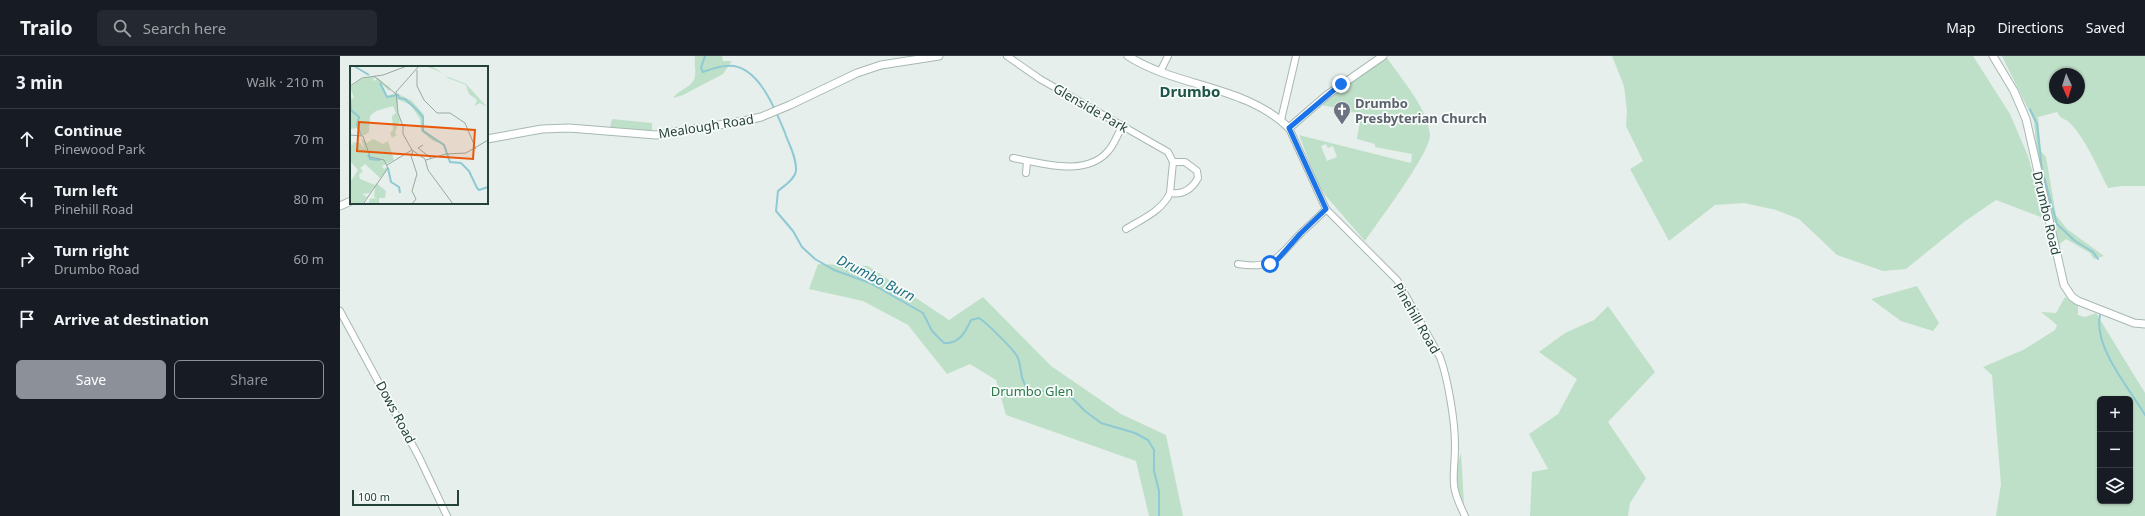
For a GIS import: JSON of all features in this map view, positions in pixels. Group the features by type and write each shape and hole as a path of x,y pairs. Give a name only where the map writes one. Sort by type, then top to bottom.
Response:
{"street":[{"name":"Mealough Road","path":"488,139 542,129 570,128 656,135 744,121 761,117 857,73 881,65 939,56"},
{"name":"Glenside Park","path":"1007,56 1040,79 1168,152 1173,162"},
{"path":"1128,56 1160,72 1226,91 1256,105 1281,120 1289,128 1326,95 1383,56"},
{"path":"1160,72 1168,56"},
{"path":"1281,120 1296,56"},
{"name":"Drumbo Road","path":"1993,56 2014,93 2026,119 2064,285 2072,297 2078,301 2134,323 2145,324"},
{"path":"1013,158 1054,166 1088,164 1110,149 1123,125"},
{"name":"Pinehill Road","path":"1289,128 1326,209 1397,280 1440,357 1444,368 1454,431 1453,488 1465,516"},
{"path":"1026,173 1027,161"},
{"path":"1126,229 1161,207 1166,202 1170,193 1173,162 1185,162 1193,166 1197,171 1198,178 1185,192 1170,193"},
{"path":"340,206 350,201"},
{"path":"1238,264 1260,266 1278,259 1300,234 1326,209"},
{"name":"Dows Road","path":"340,311 416,450 446,516"}],"green space":[{"path":"695,56 722,56 723,61 732,61 723,74 683,95 673,98 694,80"},
{"path":"1612,56 1973,56 2010,114 2028,156 2046,219 1996,200 1964,222 1906,269 1883,271 1837,255 1799,219 1776,210 1744,203 1715,205 1669,241 1630,169 1643,161 1626,126 1627,111 1624,86"},
{"path":"2002,56 2145,56 2145,186 2121,186 2108,188 2087,146 2070,123 2057,112 2038,117 2041,151 2046,157 2056,215 2067,229 2104,256 2094,259 2090,253 2066,239 2057,246 2037,154 2034,121"},
{"path":"1387,58 1419,104 1428,124 1430,134 1428,143 1413,171 1365,241 1325,195 1317,182 1299,135 1411,163 1412,154 1375,147 1375,144 1357,139 1361,114 1318,104 1347,81","holes":["1326,144 1328,148 1333,146 1337,157 1327,161 1321,146"]},
{"path":"612,119 652,123 652,131 610,127"},
{"name":"Drumbo Glen","path":"818,264 868,266 949,320 983,297 1051,366 1121,414 1166,435 1183,516 1149,516 1136,461 1006,415 996,380 970,364 947,374 908,325 863,301 809,289"},
{"path":"1917,286 1939,323 1933,331 1901,321 1871,299"},
{"path":"2065,297 2078,306 2078,315 2085,317 2096,313 2145,393 2145,516 1996,516 2001,484 1992,375 1983,367 2023,350 2055,330 2057,325 2041,312 2056,313"},
{"path":"1608,306 1655,372 1608,422 1646,478 1630,503 1628,516 1530,516 1532,472 1548,469 1529,434 1558,414 1577,379 1539,352 1565,333 1594,320"},
{"path":"1461,453 1464,505 1455,480"}],"waterway":[{"name":"Drumbo Burn","path":"705,56 701,68 703,72 727,66 738,67 748,72 757,80 771,101 792,152 796,166 794,177 778,191 776,211 793,231 802,247 815,259 834,270 870,283 923,313 932,331 944,343 958,340 964,333 971,320 979,318 988,325 1017,356 1023,381 1029,391 1049,391 1071,397 1085,411 1101,423 1135,433 1148,440 1154,450 1154,471 1159,491 1159,516"},
{"path":"2030,109 2037,124 2042,170 2057,224 2075,241 2093,252 2098,259"},
{"path":"2100,315 2099,327 2107,354 2145,415"}],"place":[{"name":"Drumbo Presbyterian Church","path":"1342,125"}],"district":[{"name":"Drumbo","path":"1190,92"}],"route":[{"path":"1270,264 1278,259 1300,234 1326,209 1289,128 1326,95 1341,84"}]}
